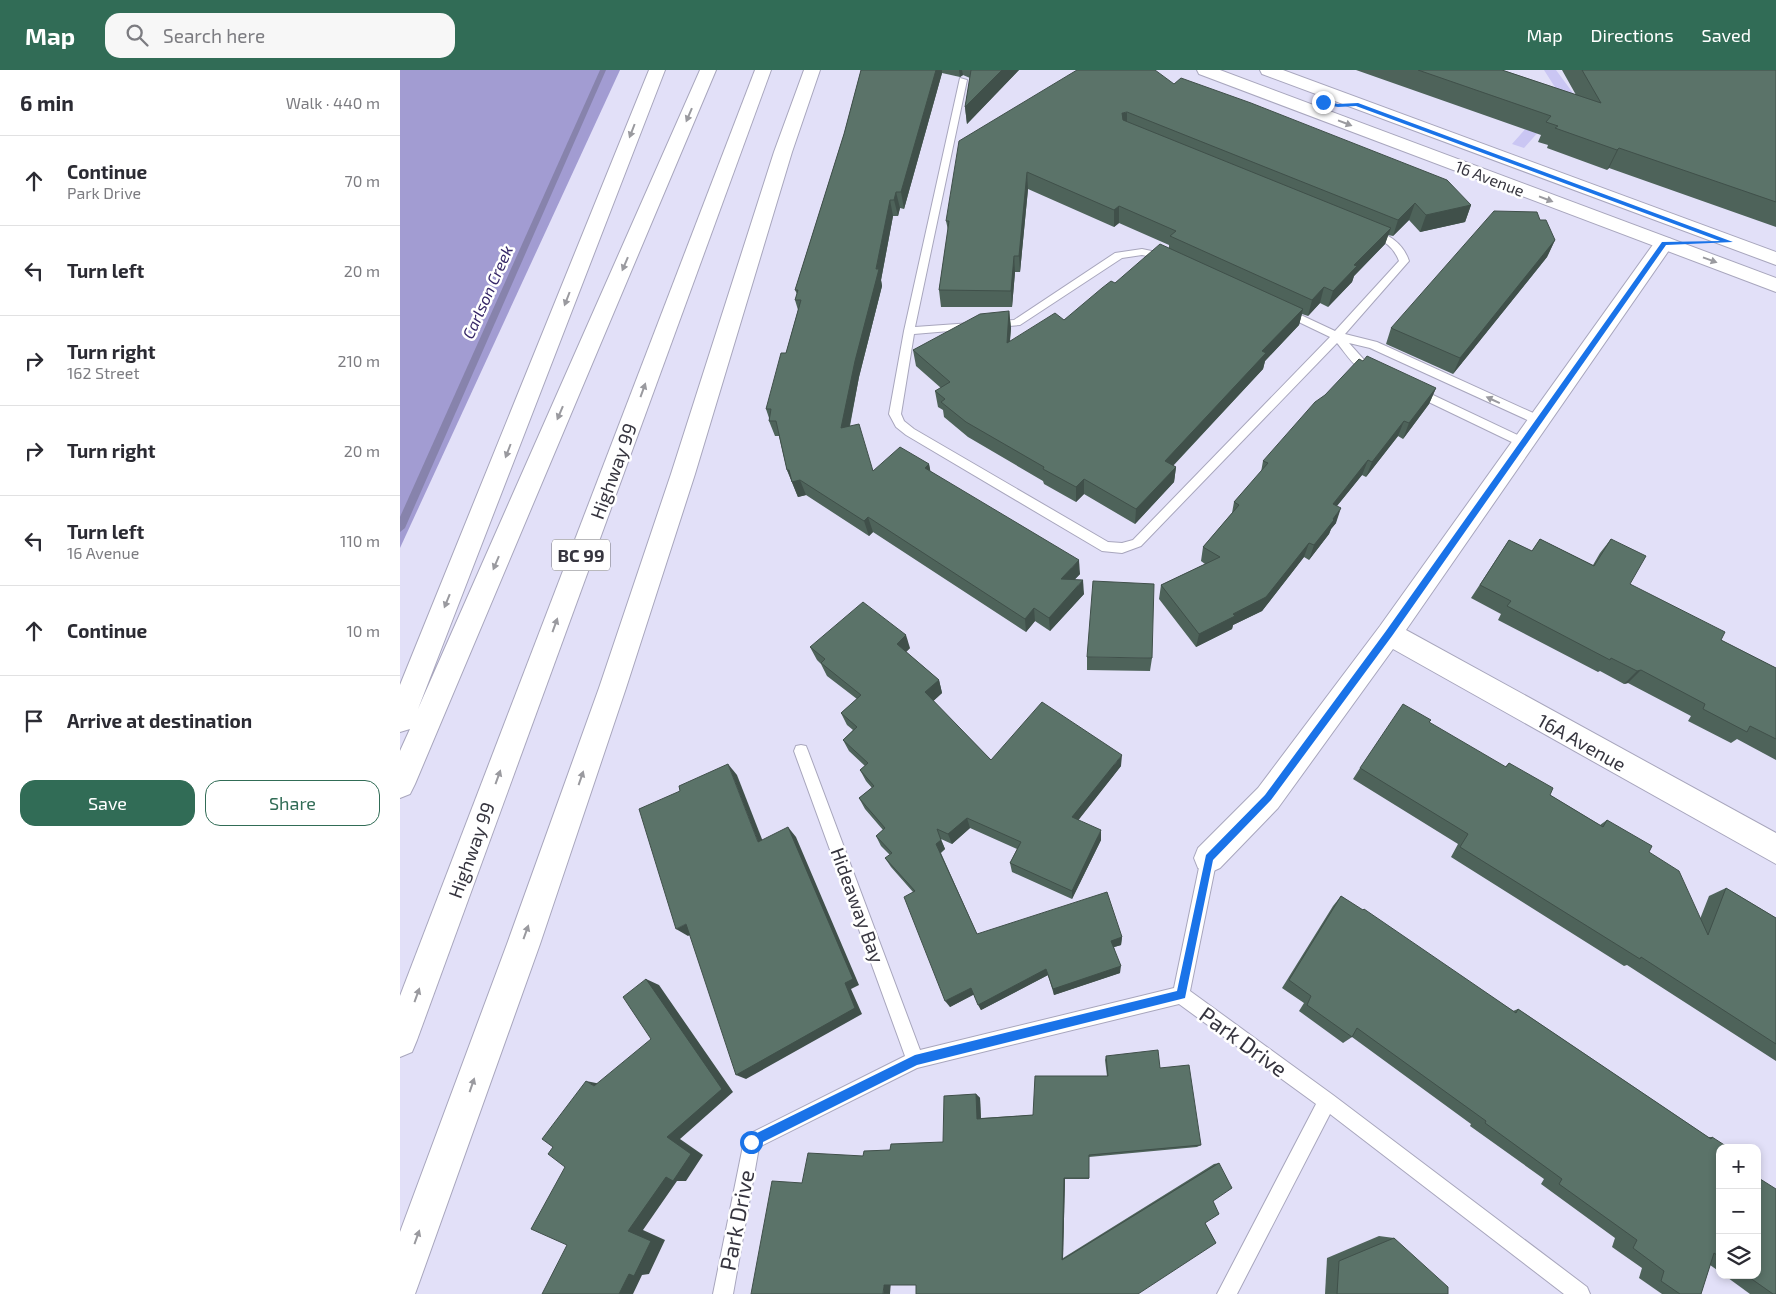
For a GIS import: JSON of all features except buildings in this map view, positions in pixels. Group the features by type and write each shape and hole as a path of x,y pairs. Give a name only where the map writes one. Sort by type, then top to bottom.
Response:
{"main road":[{"path":"400,720 657,70"},
{"path":"400,784 708,70"},
{"name":"Highway 99","path":"400,1040 762,70"},
{"path":"400,1283 563,830 639,610 751,252 804,88 812,70"},
{"name":"16 Avenue","path":"1205,70 1776,285"},
{"name":"16 Avenue","path":"1268,70 1776,259"},
{"path":"1251,86 1281,88 1338,106 1356,104"},
{"path":"1209,858 1268,798 1389,634 1522,442 1664,243 1730,242"},
{"name":"16A Avenue","path":"1389,634 1776,850"}],"lane":[{"path":"963,80 908,331 895,414 900,424 910,432 1106,547 1122,548 1137,543 1337,336 1404,261 1400,250 1389,240 1362,229"},
{"path":"908,331 1016,323 1120,255 1142,252 1164,256 1181,264"},
{"path":"1276,308 1337,336 1373,345 1538,420"},
{"path":"1337,336 1362,365 1379,373"},
{"path":"1405,385 1522,442"},
{"name":"Hideaway Bay","path":"801,751 915,1060"},
{"path":"1181,995 1209,858"},
{"name":"Park Drive","path":"723,1294 751,1142 915,1060 1181,995 1327,1101 1580,1294"},
{"path":"1227,1294 1327,1101"}],"shaded area":[{"path":"400,70 620,70 400,548"},
{"path":"1544,70 1556,70 1573,93 1524,148 1512,144 1558,92"}],"waterway":[{"name":"Carlson Creek","path":"400,528 603,70"}],"route":[{"path":"751,1142 915,1060 1181,995 1209,858 1268,798 1389,634 1522,442 1664,243 1730,242 1356,104 1338,106 1323,102"}]}
